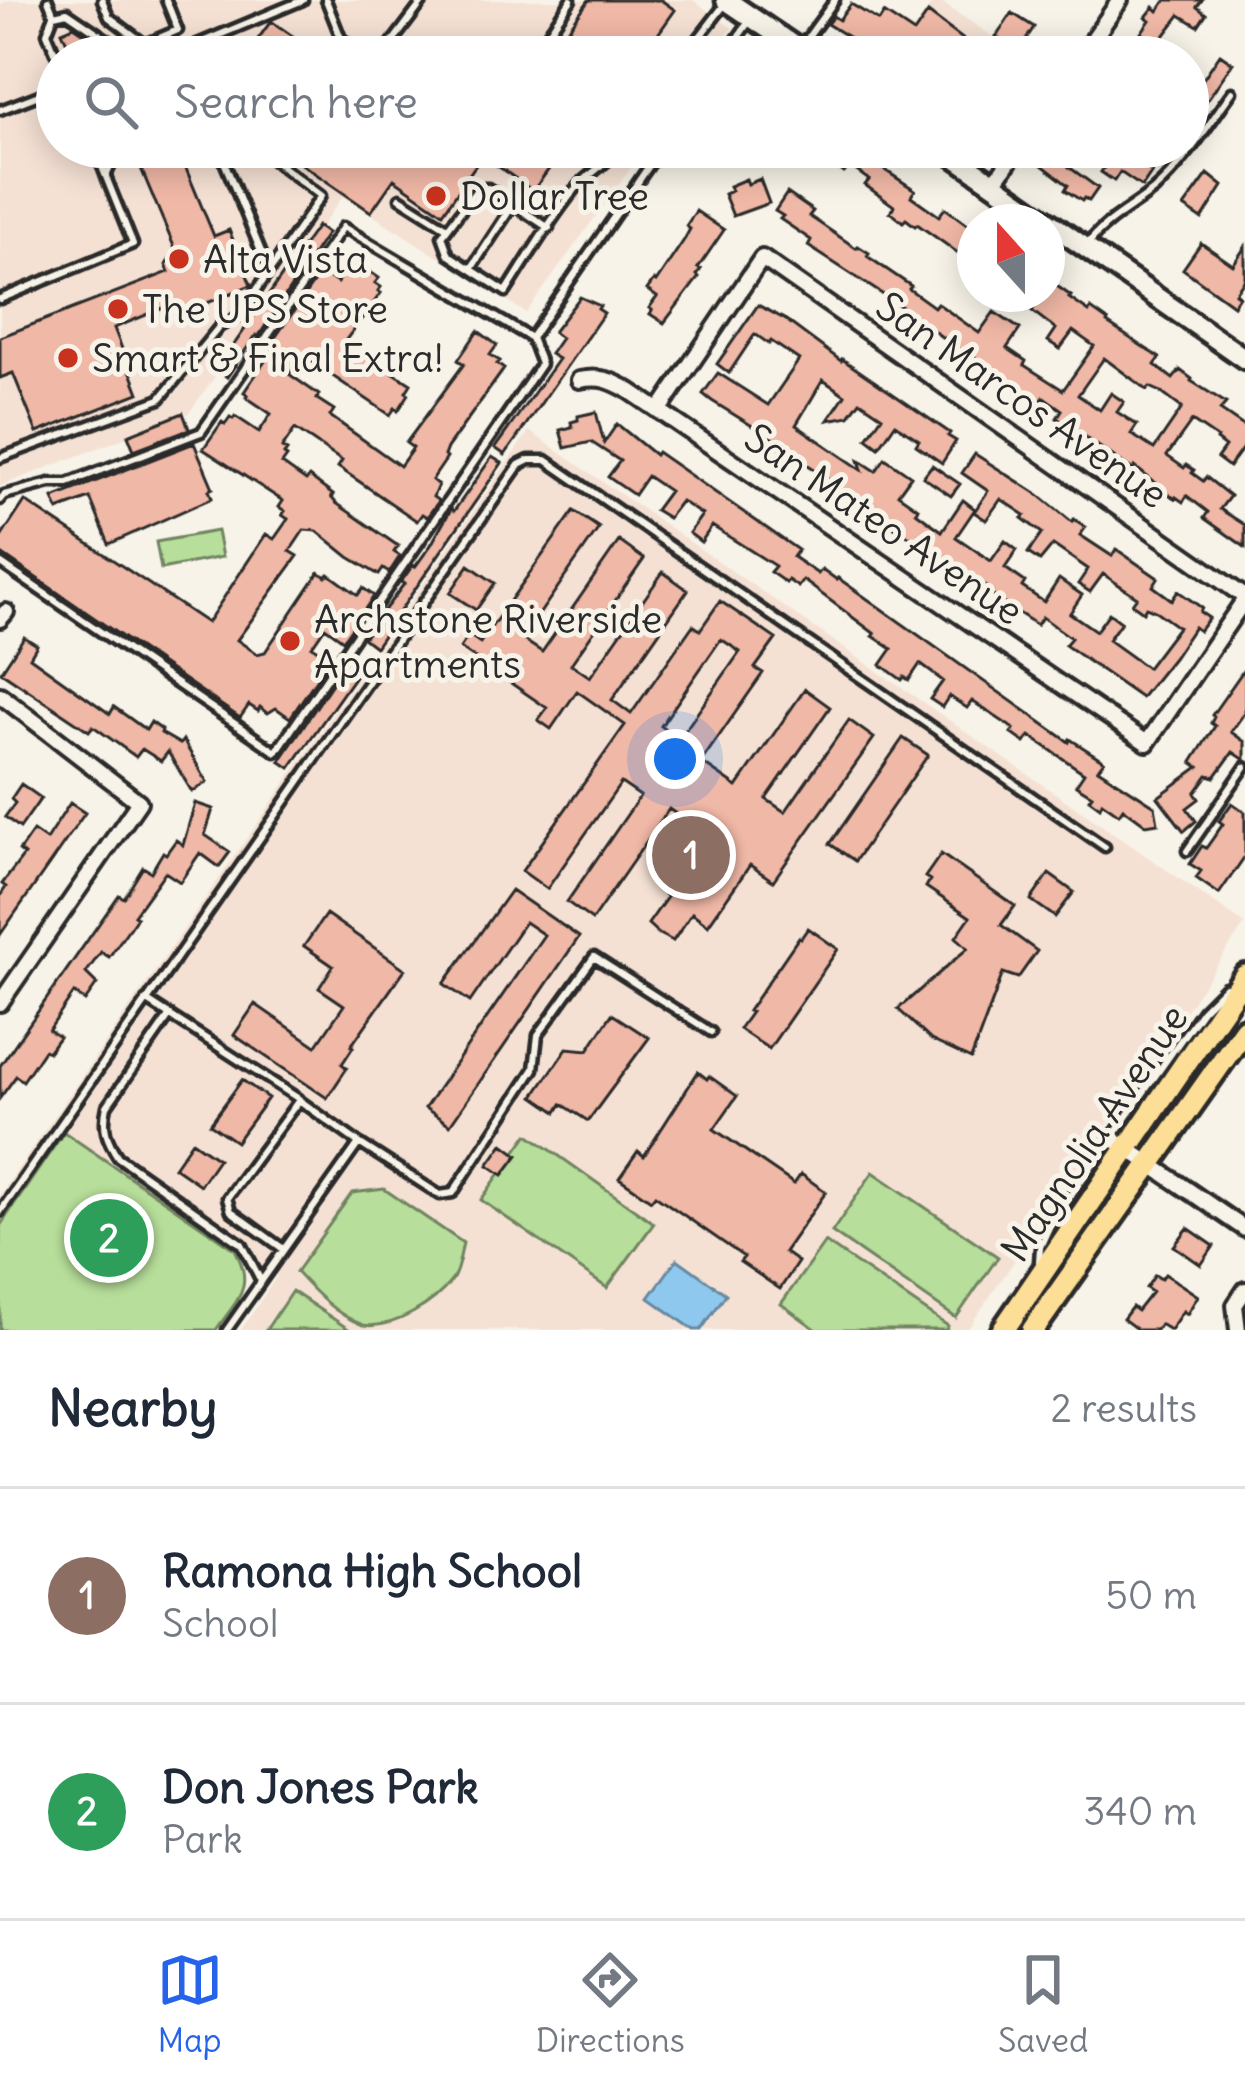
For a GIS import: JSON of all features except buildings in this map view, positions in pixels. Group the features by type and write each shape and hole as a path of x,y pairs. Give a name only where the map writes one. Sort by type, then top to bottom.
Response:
{"main road":[{"path":"726,0 779,36"},
{"path":"972,168 1244,356"},
{"name":"Magnolia Avenue","path":"1004,1330 1119,1143 1245,972"},
{"name":"Magnolia Avenue","path":"1033,1330 1245,1029"}],"street":[{"path":"1095,36 1120,0"},
{"path":"994,183 1004,168"},
{"name":"San Marcos Avenue","path":"659,411 762,258 1245,598"},
{"name":"San Mateo Avenue","path":"578,380 609,379 1147,743 1245,598"},
{"path":"0,695 139,802 0,1003"},
{"path":"1119,1143 1245,1229"},
{"path":"1238,1330 1235,1306 1245,1290"}],"lane":[{"path":"48,0 54,15 48,36"},
{"path":"102,0 110,17 135,36"},
{"path":"164,36 178,30 166,0"},
{"path":"217,36 303,0"},
{"path":"326,0 340,36"},
{"path":"397,36 424,0"},
{"path":"547,36 572,0"},
{"path":"699,36 726,0"},
{"path":"814,36 836,0"},
{"path":"54,15 68,12 103,36"},
{"path":"739,36 752,17"},
{"path":"1209,122 1232,92"},
{"path":"0,110 36,96"},
{"path":"0,299 133,244 103,168"},
{"path":"106,176 110,168"},
{"path":"227,168 269,272"},
{"path":"0,458 160,399 219,327 239,316 322,196 284,168"},
{"path":"549,228 488,188 478,188 442,236 449,255 506,292 549,228 573,191 598,168"},
{"path":"531,338 648,168"},
{"path":"1086,247 1099,230 1152,191 1174,168"},
{"path":"400,198 446,227"},
{"path":"470,269 513,205"},
{"path":"0,500 4,495 68,483 201,432 343,226 531,338 541,364 276,752 0,563"},
{"path":"0,1212 519,465 529,460 547,460 1105,847"},
{"path":"1187,851 1245,766"},
{"path":"146,1000 440,1195 453,1193 534,1069 538,1035 594,957 712,1032"},
{"path":"170,1015 107,1106 103,1122 107,1141 118,1157 242,1244 261,1281"},
{"path":"283,1248 231,1211 227,1198 299,1100"},
{"path":"227,1330 359,1143"}],"shaded area":[{"path":"11,0 693,0 732,28 726,36 36,36 36,168 631,168 526,313 343,196 189,413 0,486 0,4"},
{"path":"938,0 992,36 910,36"},
{"path":"529,431 1245,924 967,1330 241,1330 277,1276 65,1132 0,1226 0,1195"}],"green space":[{"path":"217,531 222,557 161,569 156,542"},
{"path":"64,1132 235,1249 244,1283 216,1330 0,1330 0,1226"},
{"path":"528,1134 654,1223 607,1288 481,1200"},
{"path":"873,1172 998,1257 956,1318 832,1232"},
{"path":"384,1189 463,1243 458,1267 445,1289 400,1319 363,1325 335,1309 296,1272 352,1193"},
{"path":"825,1242 948,1326 946,1330 817,1330 781,1304"},
{"path":"292,1291 350,1330 266,1330"}],"water":[{"path":"677,1259 726,1294 701,1330 694,1330 649,1298"}],"place":[{"name":"Dollar Tree","path":"436,196"},
{"name":"Alta Vista","path":"179,259"},
{"name":"The UPS Store","path":"118,309"},
{"name":"Smart & Final Extra!","path":"68,358"},
{"name":"Archstone Riverside Apartments","path":"290,641"},
{"name":"Ramona High School","path":"691,855"},
{"name":"Don Jones Park","path":"109,1238"}]}
